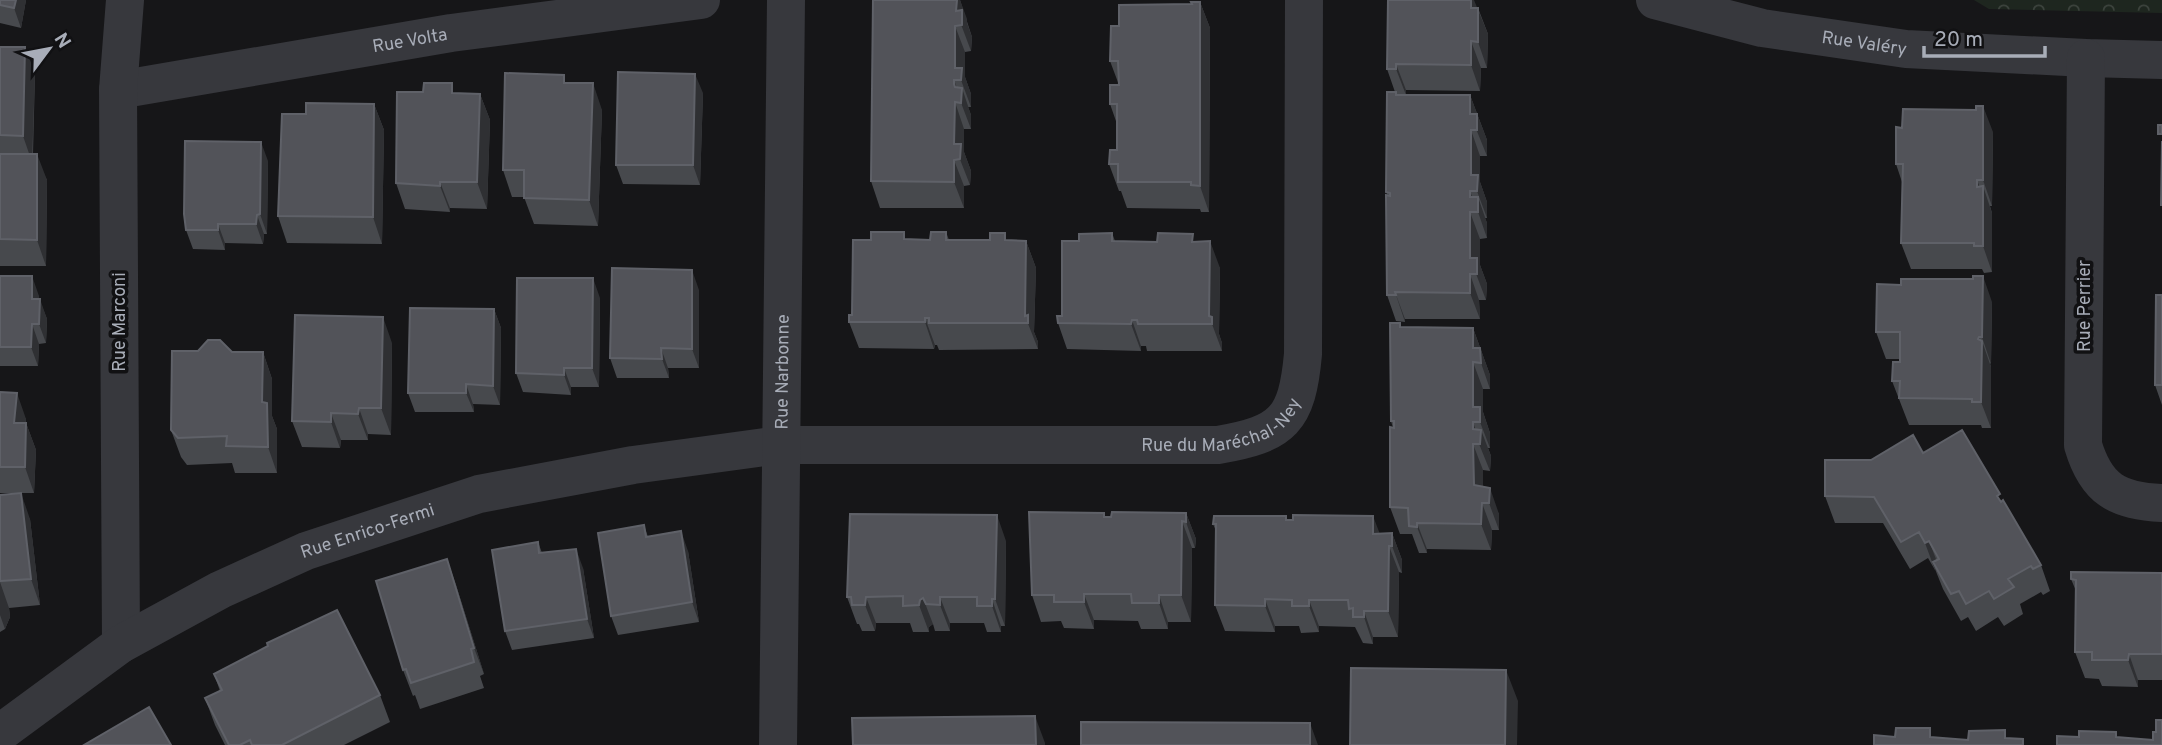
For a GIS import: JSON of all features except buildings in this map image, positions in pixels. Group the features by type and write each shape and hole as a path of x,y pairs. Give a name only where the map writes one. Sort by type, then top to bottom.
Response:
{"street":[{"name":"Rue Marconi","path":"121,644 118,90 125,0"},
{"name":"Rue Volta","path":"118,90 451,33 701,0"},
{"name":"Rue Narbonne","path":"778,745 786,0"},
{"name":"Rue du Maréchal-Ney","path":"780,445 1218,445 1252,439 1284,421 1300,389 1303,354 1304,0"},
{"name":"Rue Valéry","path":"1655,0 1762,28 1906,49 2162,60"},
{"name":"Rue Perrier","path":"2086,58 2084,445 2090,466 2103,485 2123,498 2162,503"},
{"name":"Rue Enrico-Fermi","path":"0,733 121,644 220,590 306,551 479,494 633,465 780,445"}],"green space":[{"path":"1974,0 2162,0 2162,13 1989,9"}]}
